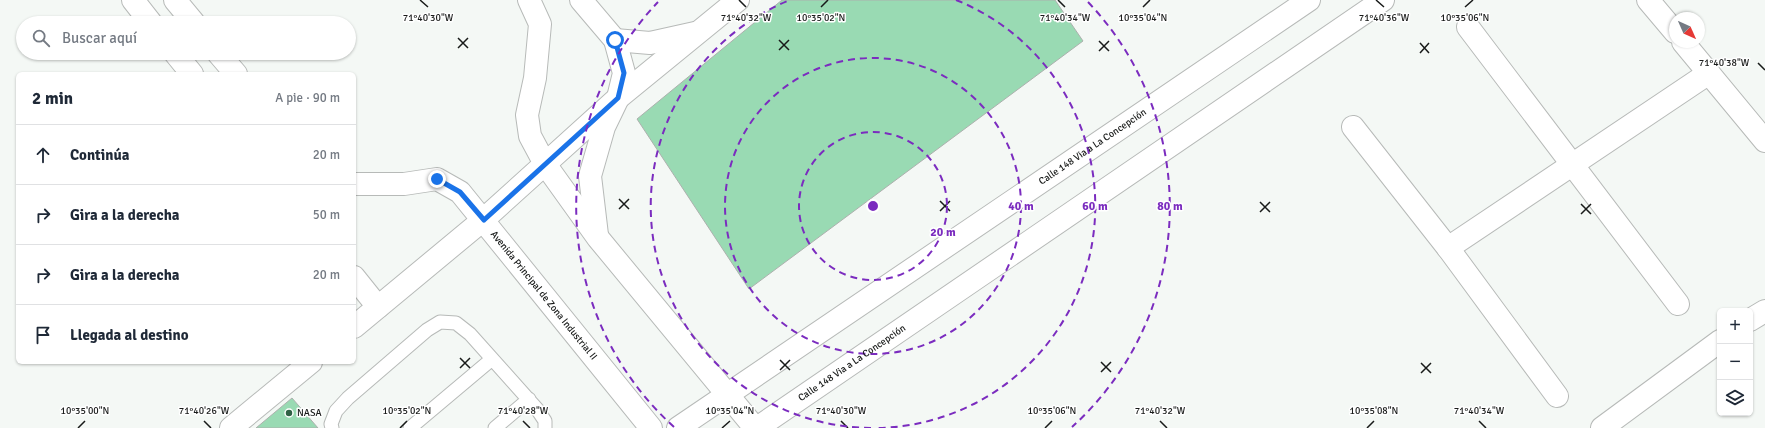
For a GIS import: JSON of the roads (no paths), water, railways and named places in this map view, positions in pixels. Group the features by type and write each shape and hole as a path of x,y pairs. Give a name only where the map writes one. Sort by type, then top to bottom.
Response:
{"street":[{"path":"133,0 146,16"},
{"path":"175,0 188,16"},
{"path":"529,0 540,24 535,78 527,115 530,136 545,164 598,238 726,394 756,428"},
{"path":"581,0 615,40 624,73 618,98 604,127 590,176 598,238"},
{"path":"356,325 484,220 618,98 738,0"},
{"name":"Calle 148 Via a La Concepción","path":"686,426 726,394 1309,0"},
{"name":"Calle 148 Via a La Concepción","path":"756,428 1382,0"},
{"path":"1648,0 1669,25"},
{"path":"1468,27 1678,304"},
{"path":"615,40 650,43 700,31"},
{"path":"1688,48 1765,141"},
{"path":"181,60 190,72"},
{"path":"224,60 234,72"},
{"path":"1448,248 1709,73"},
{"path":"1353,127 1448,248 1557,396"},
{"name":"Avenida Principal de Zona Industrial II","path":"356,184 404,184 437,179 460,192 651,428"},
{"path":"356,280 378,307"},
{"path":"1753,318 1765,311"},
{"path":"1602,428 1717,343"},
{"path":"230,428 309,364"}],"lane":[{"path":"332,428 331,424 336,411 348,398 427,330 440,322 456,323 470,334 529,399 545,421 545,428"},
{"path":"410,428 492,359"},
{"path":"495,428 529,399"}],"place":[{"name":"NASA","path":"289,413"}]}
